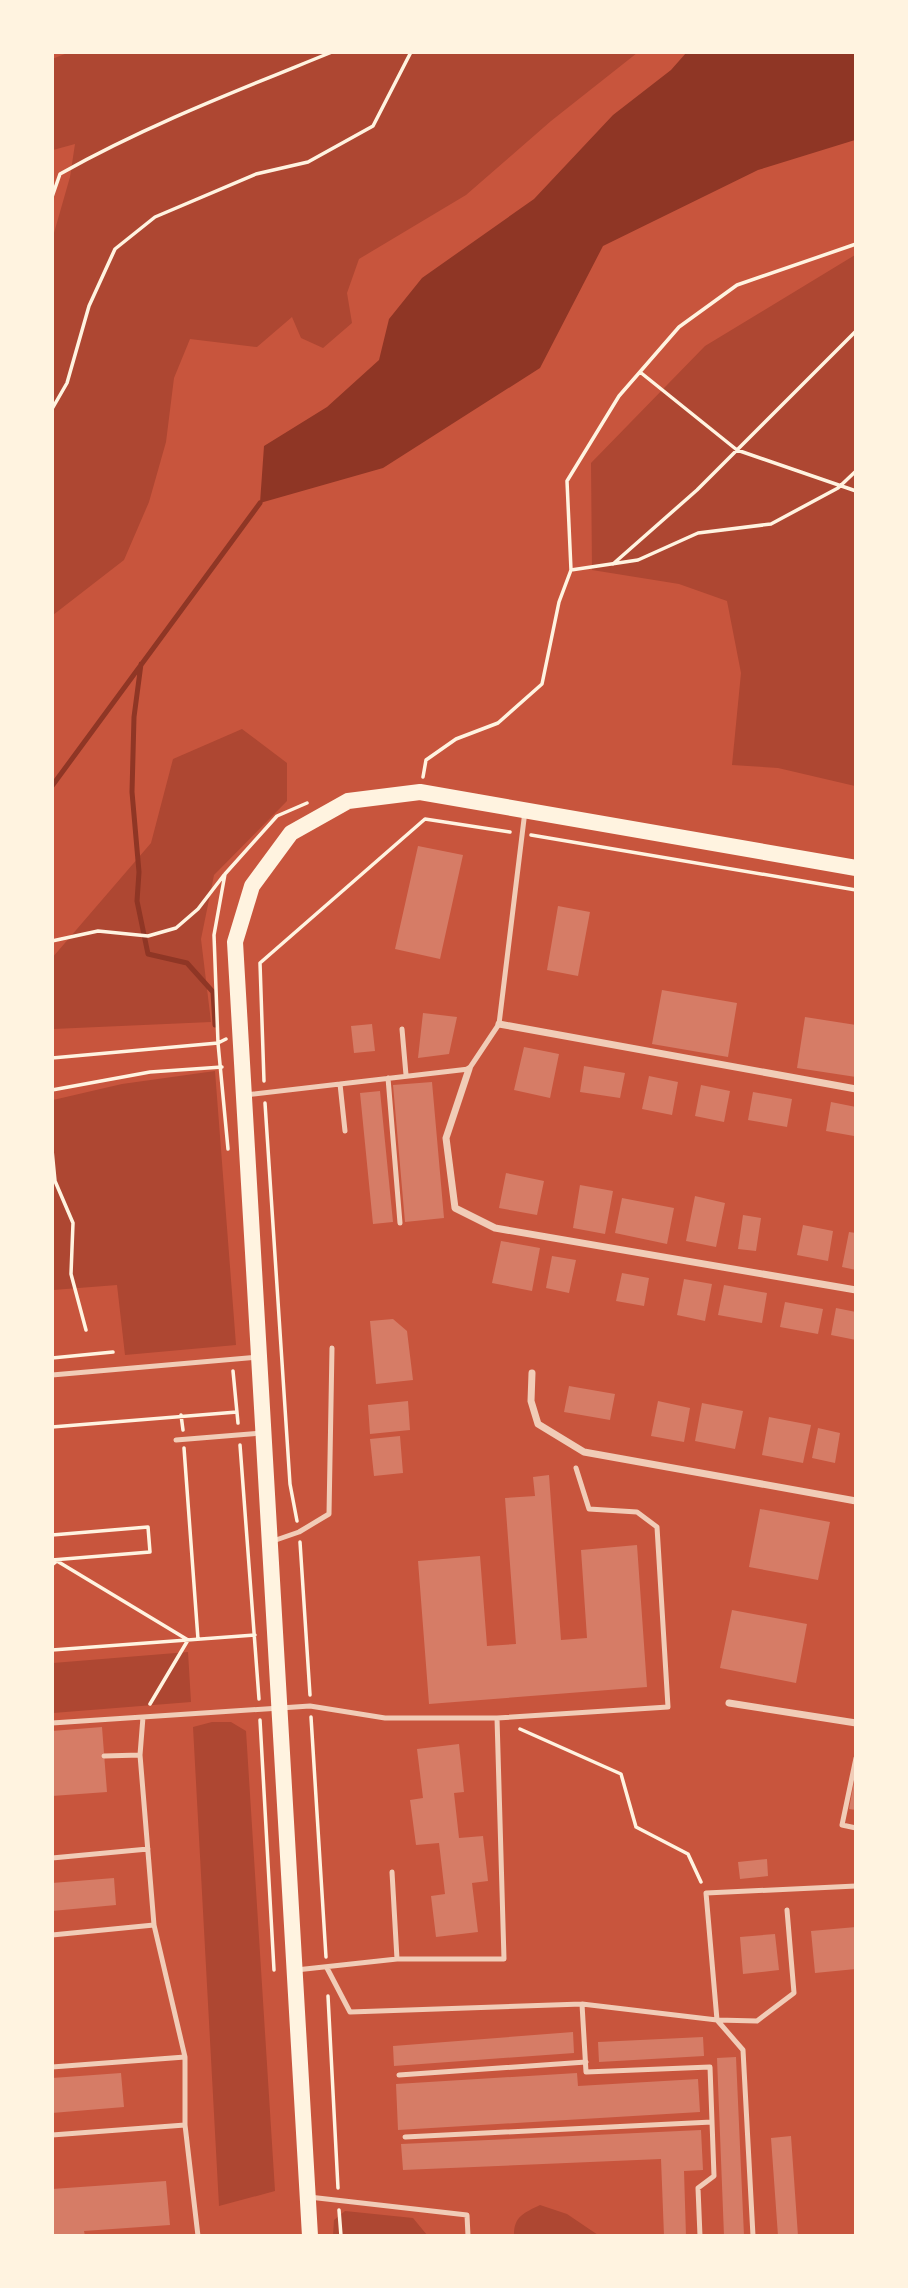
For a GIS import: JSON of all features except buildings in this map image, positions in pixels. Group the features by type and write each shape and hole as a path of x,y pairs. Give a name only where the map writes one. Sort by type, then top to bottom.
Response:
{"main road":[{"path":"310,2235 282,1709 235,942 252,886 292,833 348,802 420,792 526,808 856,868"}],"street":[{"path":"499,1024 856,1089"},
{"path":"469,1069 446,1139 455,1208 495,1228 856,1290"},
{"path":"533,1373 531,1401 538,1424 584,1452 856,1501"},
{"path":"729,1703 856,1723"}],"lane":[{"path":"243,1096 469,1069 499,1024 526,808"},
{"path":"402,1029 406,1076"},
{"path":"388,1078 400,1223"},
{"path":"340,1084 345,1131"},
{"path":"270,1542 299,1532 329,1514 332,1348"},
{"path":"52,1375 260,1357"},
{"path":"133,1368 133,1376"},
{"path":"180,1440 264,1433"},
{"path":"52,1723 310,1706 385,1718 432,1721 668,1707 657,1527 638,1513 589,1509 576,1468"},
{"path":"143,1717 140,1755 154,1925 186,2057 185,2125 198,2235"},
{"path":"296,1970 397,1959 504,1959 497,1718"},
{"path":"104,1756 140,1755"},
{"path":"856,1758 842,1825 856,1828"},
{"path":"52,1858 148,1849"},
{"path":"392,1872 397,1959"},
{"path":"753,2235 743,2050 717,2020 706,1893 856,1886"},
{"path":"327,1968 351,2012 582,2004 717,2020 757,2021 794,1993 788,1910"},
{"path":"52,1935 154,1925"},
{"path":"582,2004 586,2072 710,2067 714,2176 698,2188 700,2235"},
{"path":"52,2067 186,2057"},
{"path":"399,2075 586,2062"},
{"path":"405,2137 712,2122"},
{"path":"52,2135 185,2125"},
{"path":"309,2197 467,2215 468,2235"}],"path":[{"path":"52,197 60,174 96,154 189,110 332,52"},
{"path":"52,410 67,383 89,306 115,249 155,217 256,174 308,162 373,126 411,52"},
{"path":"420,792 426,760 456,739 498,723 542,684 559,602 571,570 567,481 620,396 679,327 737,285 856,244"},
{"path":"613,564 737,450 856,331"},
{"path":"640,372 737,450 838,488 856,491"},
{"path":"571,570 638,560 698,533 771,524 838,488 856,471"},
{"path":"52,940 98,930 148,936 176,928 198,909 277,816 312,801"},
{"path":"218,1044 214,935 225,874"},
{"path":"52,1058 218,1044 239,1031"},
{"path":"52,1090 150,1072 242,1065"},
{"path":"52,1150 55,1181 73,1223 71,1274 86,1330"},
{"path":"52,1358 113,1352"},
{"path":"231,1359 255,1635 274,1970"},
{"path":"52,1427 237,1412"},
{"path":"181,1415 180,1440 198,1639"},
{"path":"52,1535 148,1527 150,1552 54,1562"},
{"path":"54,1562 188,1640"},
{"path":"52,1650 255,1635"},
{"path":"143,1717 188,1640"},
{"path":"497,1718 621,1774 636,1827 688,1854 706,1893"},
{"path":"327,1968 341,2235"}],"shaded area":[{"path":"70,52 637,53 551,121 466,195 359,259 347,293 352,323 323,348 301,338 292,317 257,347 190,339 174,378 166,442 149,502 124,560 53,615 52,240 70,177 75,144 53,150 52,59"},
{"path":"686,53 855,53 855,140 758,170 603,246 540,368 383,468 260,503 264,446 327,407 379,360 389,319 422,278 534,199 613,115 671,70"},
{"path":"855,255 855,786 778,768 732,765 741,673 727,601 679,584 592,570 591,463 705,346"},
{"path":"242,729 287,763 287,801 214,875 201,939 211,1022 53,1029 52,958 151,843 173,759"},
{"path":"215,1071 236,1345 125,1355 117,1285 53,1290 53,1100 122,1084"},
{"path":"188,1652 191,1702 53,1713 53,1663"},
{"path":"212,1722 231,1722 246,1731 275,2191 219,2206 193,1727"},
{"path":"540,2205 567,2214 598,2235 514,2235 518,2219"},
{"path":"345,2211 413,2218 427,2235 333,2236 334,2220"}],"waterway":[{"path":"52,786 260,503"},
{"path":"141,664 134,717 132,792 139,872 137,901 148,954 187,963 213,992 215,1025"}]}
